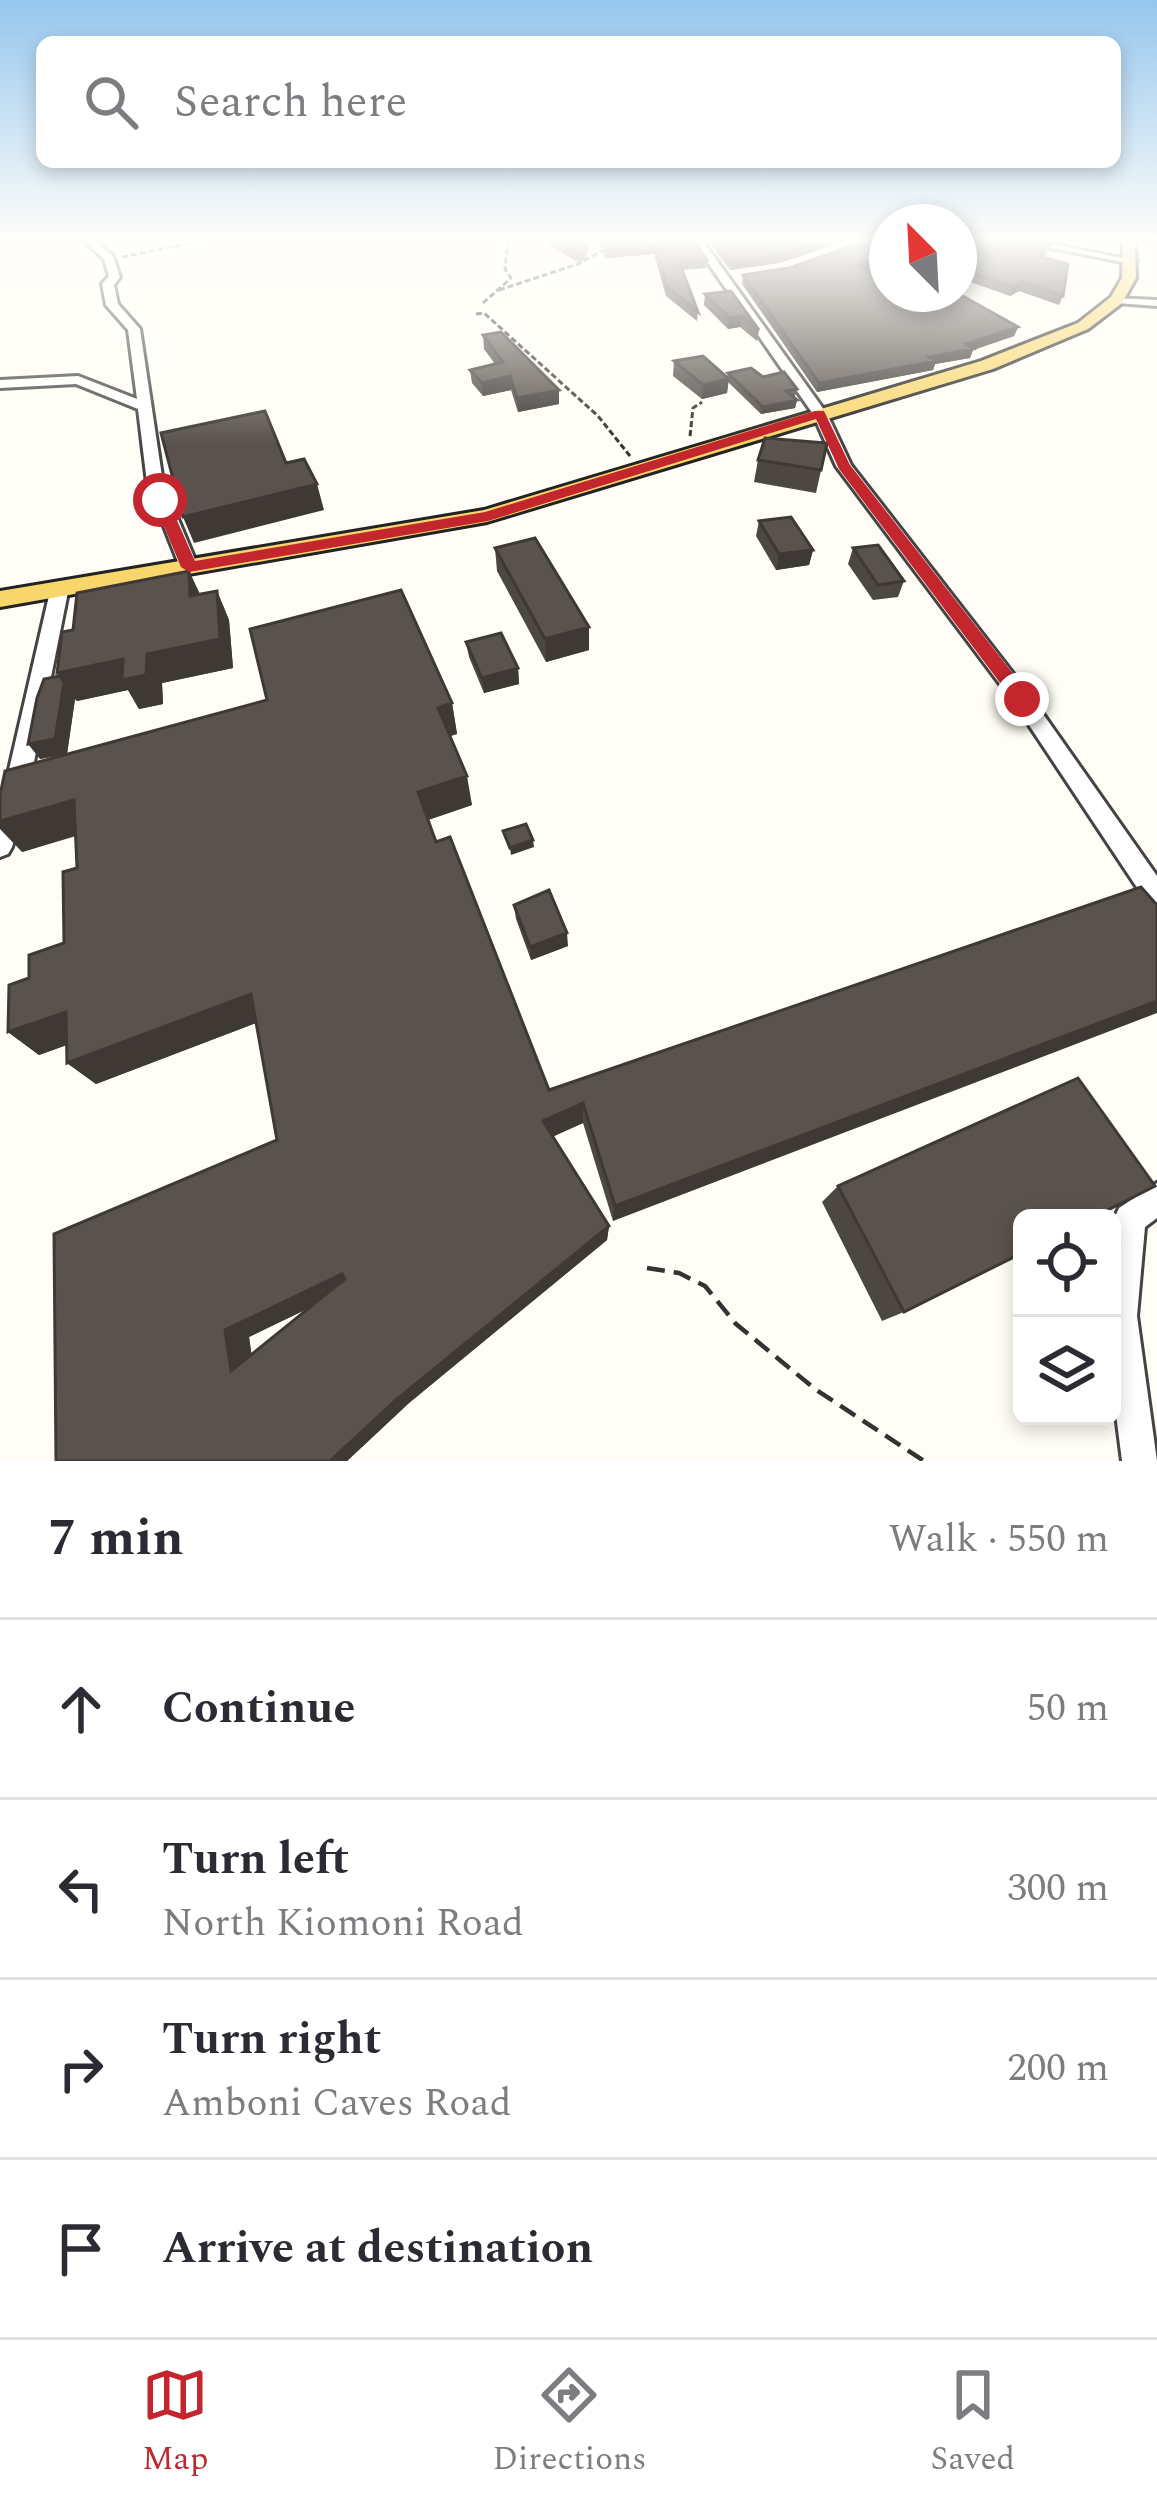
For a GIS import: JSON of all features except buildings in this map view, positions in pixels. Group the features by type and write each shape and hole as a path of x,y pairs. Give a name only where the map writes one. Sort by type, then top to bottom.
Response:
{"main road":[{"path":"0,599 488,516 1038,347 1083,326 1106,308"}],"street":[{"path":"115,308 134,329 155,483 189,567"},
{"path":"745,308 820,414 844,466 1022,699 1157,896"},
{"path":"0,384 77,380 144,407"},
{"path":"0,847 18,787 38,674 60,587"},
{"path":"1141,1461 1120,1316 1130,1219 1157,1199"}],"path":[{"path":"476,314 484,314 619,438 642,472"},
{"path":"679,460 690,436 693,408 702,402"},
{"path":"647,1268 679,1273 705,1286 736,1324 815,1389 924,1461"}],"route":[{"path":"160,500 189,567 488,516 820,414 844,466 892,534 1022,699"}]}
